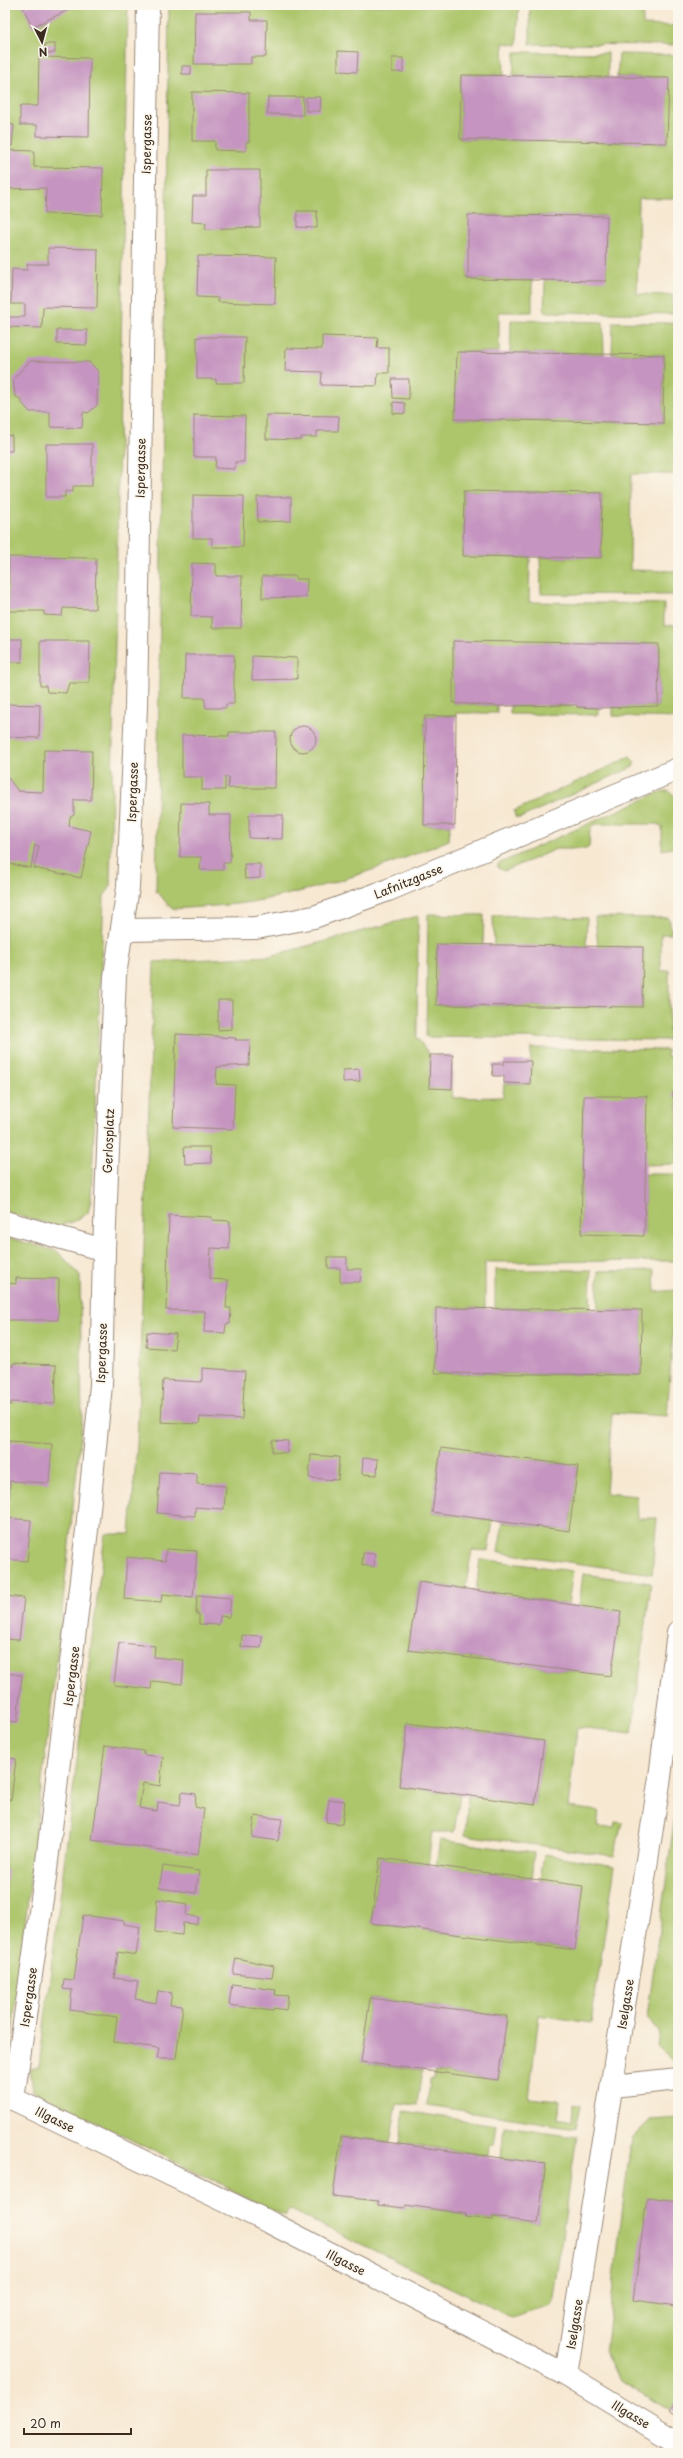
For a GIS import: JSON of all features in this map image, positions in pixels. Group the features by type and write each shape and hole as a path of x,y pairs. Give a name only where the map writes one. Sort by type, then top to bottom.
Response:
{"street":[{"name":"Ispergasse","path":"122,930 128,887 136,707 148,5"},
{"name":"Lafnitzgasse","path":"122,930 256,928 314,917 388,890 678,769"},
{"name":"Gerlosplatz","path":"104,1250 115,976 122,930"},
{"path":"5,1222 104,1250"},
{"name":"Ispergasse","path":"9,2097 45,1878 85,1545 101,1385 104,1250"},
{"name":"Iselgasse","path":"566,2375 600,2156 613,2086 660,1777 678,1632"},
{"path":"613,2086 678,2079"},
{"name":"Illgasse","path":"9,2097 271,2224 566,2375 678,2443"}],"green space":[{"path":"5,5 128,5 110,888 104,896 91,1199 88,1213 73,1222 56,1226 5,1212"},
{"path":"169,5 519,5 517,45 503,43 504,75 461,75 460,139 667,143 668,78 617,77 619,54 678,55 678,198 639,198 637,294 673,295 672,305 678,305 678,314 544,312 545,280 606,216 469,215 468,279 532,280 532,312 499,312 499,352 457,352 455,419 663,423 664,355 612,354 613,322 678,323 678,474 631,474 630,570 678,571 678,595 541,594 540,557 601,558 602,493 464,491 463,556 530,557 529,602 664,604 664,626 678,625 678,718 613,716 613,707 658,706 659,644 453,642 453,703 497,706 497,713 456,713 456,716 425,716 424,825 450,825 449,840 352,877 302,891 251,902 172,909 156,891"},
{"path":"530,5 643,5 643,25 676,26 676,45 530,44"},
{"path":"515,52 608,53 608,77 513,75"},
{"path":"511,320 603,322 604,354 510,353"},
{"path":"533,704 599,708 599,715 510,714 510,706 533,706"},
{"path":"630,757 635,762 633,767 520,818 515,817 514,811"},
{"path":"662,791 669,791 678,799 677,847 662,850 662,827 657,824 595,824 590,828 589,847 586,849 556,849 505,871 498,868 498,864"},
{"path":"428,914 484,915 483,946 437,945 437,1005 642,1007 643,947 598,947 595,917 669,918 672,934 661,934 661,971 669,970 669,1040 426,1037"},
{"path":"493,915 587,918 586,947 494,946"},
{"path":"418,916 417,1038 430,1055 429,1088 452,1089 453,1098 503,1097 504,1083 530,1084 531,1048 667,1050 667,1057 678,1057 677,1164 645,1165 584,1096 581,1234 644,1235 645,1174 678,1174 676,1261 485,1262 485,1308 436,1308 435,1373 641,1375 642,1310 598,1310 598,1271 654,1270 655,1292 676,1290 667,1416 612,1413 606,1493 637,1496 638,1518 657,1518 652,1574 498,1552 503,1522 569,1531 578,1466 441,1448 432,1512 493,1521 488,1551 472,1550 465,1589 419,1582 408,1650 610,1676 621,1612 579,1606 583,1574 651,1583 632,1733 577,1727 568,1807 599,1811 597,1827 614,1828 615,1822 622,1823 614,1856 465,1835 468,1796 535,1805 544,1741 408,1723 399,1786 460,1795 454,1832 432,1832 428,1865 380,1858 371,1923 574,1950 583,1886 540,1880 544,1854 615,1866 591,2023 539,2015 529,2098 560,2101 558,2118 573,2121 574,2103 581,2105 576,2128 427,2105 430,2080 434,2080 435,2072 498,2080 507,2016 370,1998 361,2062 422,2070 417,2105 397,2103 390,2142 341,2136 333,2196 378,2201 378,2205 405,2208 406,2205 466,2214 466,2217 492,2220 493,2217 538,2223 546,2164 501,2158 504,2126 577,2136 552,2304 513,2318 289,2209 284,2216 33,2091 30,2068 39,2066 105,1534 130,1534 137,1444 154,962 270,956"},
{"path":"5,1237 57,1251 80,1275 82,1422 59,1638 9,2059 5,2058"},
{"path":"495,1270 591,1270 590,1310 495,1308"},
{"path":"480,1559 573,1571 568,1604 476,1591"},
{"path":"678,1794 678,2060 673,2061 657,2047 659,2032 647,2017"},
{"path":"440,1840 534,1853 531,1879 436,1866"},
{"path":"404,2111 496,2125 493,2145 489,2145 488,2155 400,2143"},
{"path":"678,2118 678,2415 620,2380 605,2353 631,2139 650,2120"}],"building":[{"path":"22,5 79,5 32,27"},
{"path":"195,12 251,12 251,20 267,20 266,57 251,57 251,64 194,64"},
{"path":"45,44 55,44 55,53 45,53"},
{"path":"338,51 358,52 357,72 338,71"},
{"path":"39,57 90,58 89,137 37,136 37,125 20,125 20,106 38,106"},
{"path":"392,58 403,58 403,72 392,72"},
{"path":"182,66 191,66 191,74 182,74"},
{"path":"461,75 669,78 667,143 460,139"},
{"path":"192,92 249,93 249,142 246,142 246,151 215,150 215,141 192,141"},
{"path":"268,97 303,97 303,115 267,114"},
{"path":"306,97 321,97 320,111 306,111"},
{"path":"5,124 14,125 12,146 5,145"},
{"path":"5,150 34,151 34,167 103,168 102,215 45,214 46,188 5,189"},
{"path":"206,170 260,170 260,227 205,229 206,223 192,222 193,196 206,196"},
{"path":"297,211 317,211 317,228 297,227"},
{"path":"468,215 607,216 606,281 468,279"},
{"path":"48,248 98,249 97,308 43,307 42,328 5,327 5,317 25,317 25,304 11,304 12,269 27,270 27,264 48,264"},
{"path":"198,256 276,257 275,304 218,302 218,298 197,297"},
{"path":"57,330 87,330 87,345 57,344"},
{"path":"322,336 378,338 377,348 389,348 389,373 378,373 377,386 321,385 322,372 285,371 286,348 322,349"},
{"path":"197,337 245,337 244,383 216,383 216,379 197,379"},
{"path":"457,352 664,355 663,423 455,419"},
{"path":"30,361 89,362 98,371 97,405 88,413 83,412 82,428 50,427 50,412 30,412 22,403 22,400 15,396 13,379"},
{"path":"392,379 409,379 409,399 393,398"},
{"path":"393,402 405,403 405,414 393,413"},
{"path":"194,415 245,416 244,462 235,462 235,469 215,468 216,457 194,457"},
{"path":"266,415 339,416 338,431 317,431 317,437 301,437 301,440 266,439"},
{"path":"5,435 12,436 12,451 5,451"},
{"path":"46,444 92,444 92,486 73,486 73,492 65,491 65,497 46,497"},
{"path":"464,491 602,493 601,558 463,556"},
{"path":"193,495 244,496 243,547 212,547 212,538 193,538"},
{"path":"257,497 291,497 291,521 258,522"},
{"path":"9,557 96,558 95,609 63,608 62,616 44,615 44,611 8,611"},
{"path":"192,563 216,564 216,576 242,576 241,628 212,628 212,617 191,616"},
{"path":"262,576 296,576 296,579 307,579 306,597 262,598"},
{"path":"5,639 22,639 22,662 5,662"},
{"path":"40,641 90,641 89,683 69,683 66,693 47,692 46,686 40,686"},
{"path":"453,641 659,644 658,706 599,708 577,707 577,705 497,706 453,703"},
{"path":"185,655 234,655 234,704 226,704 226,708 206,708 204,698 184,698"},
{"path":"252,656 297,658 297,679 252,680"},
{"path":"5,704 40,705 39,738 5,737"},
{"path":"425,716 456,716 455,825 424,825"},
{"path":"303,726 312,730 316,739 312,748 303,752 294,748 290,739 294,730"},
{"path":"229,732 276,732 275,788 228,788 229,777 225,777 225,790 202,790 202,777 182,777 182,735 229,736"},
{"path":"44,750 92,751 91,800 74,800 74,815 70,817 69,826 91,831 81,878 34,868 39,846 35,845 31,868 5,863 5,778 7,776 18,791 43,792"},
{"path":"181,803 209,804 209,815 231,815 230,863 223,863 223,870 200,870 201,857 180,857"},
{"path":"249,815 283,815 282,839 249,838"},
{"path":"244,864 260,864 260,878 245,879"},
{"path":"437,944 643,947 642,1007 436,1005"},
{"path":"218,1000 232,1000 232,1029 218,1030"},
{"path":"176,1034 217,1036 236,1038 235,1040 250,1040 249,1065 217,1067 216,1084 235,1085 233,1129 173,1127"},
{"path":"430,1055 453,1055 452,1089 429,1088"},
{"path":"504,1061 531,1061 530,1084 504,1083 504,1076 493,1076 492,1064 504,1064"},
{"path":"359,1069 360,1081 343,1082 343,1070"},
{"path":"673,1092 678,1092 678,1097 673,1097"},
{"path":"584,1096 647,1096 644,1236 581,1234"},
{"path":"184,1147 210,1147 211,1163 185,1164"},
{"path":"169,1215 212,1217 212,1220 230,1221 229,1249 211,1248 210,1264 210,1279 228,1280 226,1308 231,1308 230,1324 226,1324 225,1333 204,1332 205,1311 166,1310"},
{"path":"328,1257 347,1257 347,1269 361,1269 360,1282 340,1282 340,1268 328,1268"},
{"path":"16,1278 59,1279 58,1320 5,1320 5,1283 16,1284"},
{"path":"436,1308 642,1310 641,1375 435,1373"},
{"path":"147,1332 176,1334 174,1349 146,1347"},
{"path":"13,1363 56,1365 55,1404 11,1402 11,1405 5,1404 5,1365 13,1366"},
{"path":"202,1368 245,1371 242,1419 200,1417 199,1424 161,1422 163,1380 202,1382"},
{"path":"272,1440 288,1441 287,1453 272,1452"},
{"path":"9,1441 52,1444 49,1483 10,1481 9,1501 5,1501 5,1443 9,1443"},
{"path":"441,1448 578,1466 569,1531 432,1512"},
{"path":"311,1455 339,1457 338,1480 309,1478"},
{"path":"363,1458 378,1459 377,1475 362,1474"},
{"path":"160,1472 197,1474 197,1484 226,1486 224,1509 195,1507 195,1516 157,1513"},
{"path":"5,1518 31,1520 27,1561 5,1559"},
{"path":"166,1549 197,1551 193,1597 162,1594 161,1602 124,1599 127,1557 165,1561"},
{"path":"363,1553 375,1554 374,1567 362,1565"},
{"path":"419,1582 621,1612 611,1676 408,1650"},
{"path":"5,1585 8,1585 7,1596 24,1598 19,1640 5,1639"},
{"path":"197,1595 231,1598 229,1617 220,1616 219,1625 199,1624 199,1614 196,1614"},
{"path":"242,1635 262,1636 261,1648 241,1647"},
{"path":"119,1643 155,1646 154,1657 184,1660 182,1684 152,1681 151,1689 114,1685"},
{"path":"5,1673 22,1675 17,1722 5,1721"},
{"path":"408,1723 544,1741 535,1805 399,1786"},
{"path":"105,1746 144,1751 144,1755 163,1757 160,1786 143,1783 139,1808 157,1811 158,1802 180,1805 182,1792 196,1794 195,1807 204,1809 198,1855 92,1840"},
{"path":"5,1757 16,1759 11,1800 5,1799"},
{"path":"329,1799 345,1801 342,1824 326,1822"},
{"path":"255,1816 282,1819 278,1841 252,1837"},
{"path":"380,1858 583,1886 575,1950 371,1923"},
{"path":"163,1866 199,1871 196,1893 159,1888"},
{"path":"5,1870 8,1870 7,1881 5,1880"},
{"path":"157,1899 188,1904 186,1915 199,1917 197,1924 183,1923 182,1935 155,1932"},
{"path":"83,1915 124,1921 124,1924 140,1927 136,1955 118,1952 114,1978 138,1981 135,1999 156,2003 158,1991 172,1993 170,2005 183,2006 176,2058 157,2058 159,2048 114,2042 117,2017 70,2010 72,1990 63,1989 64,1979 74,1980"},
{"path":"236,1958 274,1966 272,1978 233,1974"},
{"path":"232,1984 276,1990 275,1995 288,1996 286,2010 274,2008 273,2011 229,2005"},
{"path":"370,1998 507,2016 498,2080 361,2062"},
{"path":"341,2136 546,2164 538,2223 493,2217 493,2220 465,2217 466,2214 406,2205 405,2208 378,2205 378,2201 333,2196"},
{"path":"647,2197 678,2201 678,2306 633,2300"},
{"path":"678,2399 678,2415 671,2411"}]}
